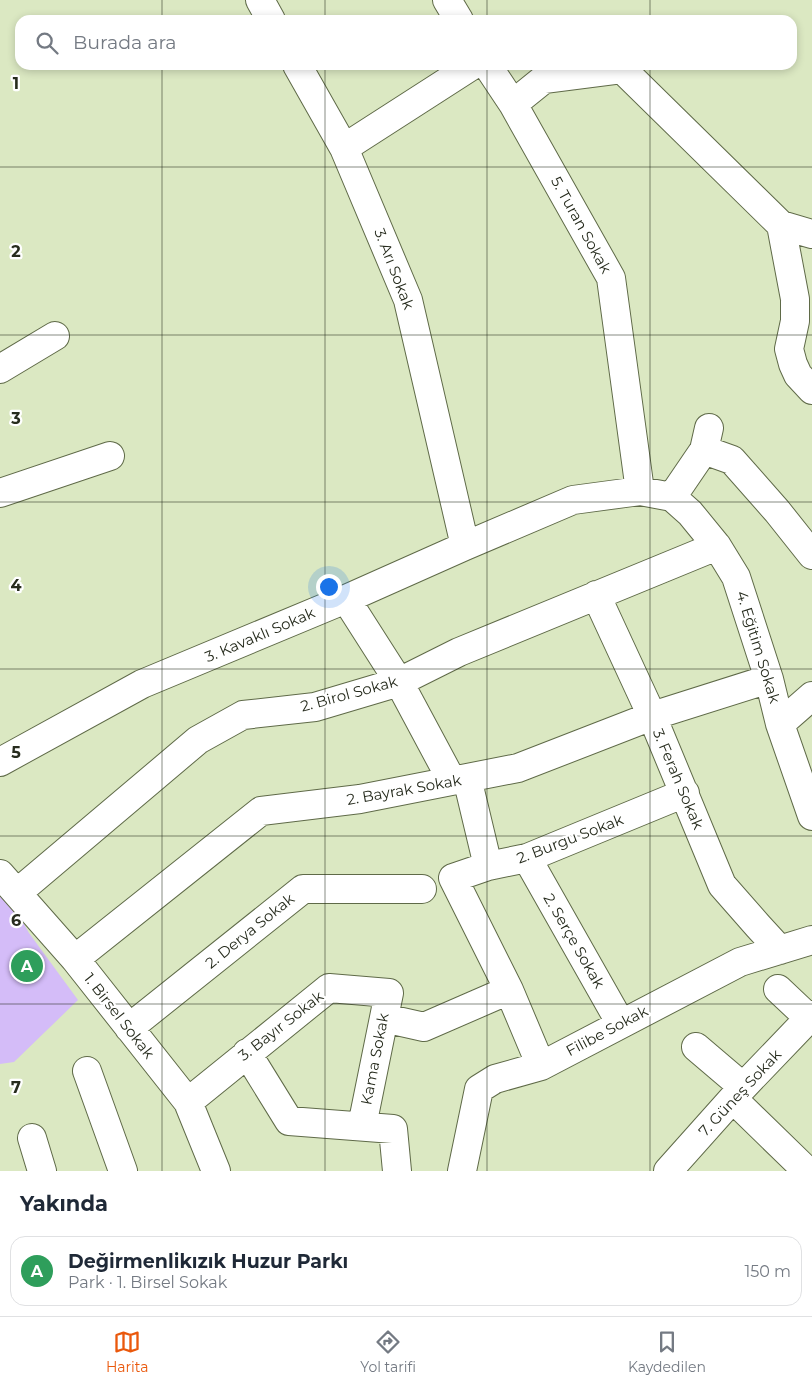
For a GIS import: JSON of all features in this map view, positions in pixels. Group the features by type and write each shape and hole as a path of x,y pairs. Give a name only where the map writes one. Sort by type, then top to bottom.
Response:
{"street":[{"path":"260,0 268,15"},
{"path":"447,0 456,15"},
{"name":"3. Arı Sokak","path":"300,70 344,148 408,300 465,546"},
{"path":"344,148 465,70"},
{"name":"5. Turan Sokak","path":"490,70 513,104 611,278 640,491"},
{"path":"513,104 544,79 614,70"},
{"path":"623,70 781,225 812,234"},
{"path":"781,225 795,299 806,326 783,351 793,364 798,375 812,390"},
{"path":"0,369 55,336"},
{"path":"672,497 707,439 732,460 777,511 812,555"},
{"path":"0,493 110,456"},
{"name":"3. Kavaklı Sokak","path":"0,762 142,684 346,599 573,500 640,491 672,497"},
{"name":"4. Eğitim Sokak","path":"672,497 690,513 717,546 736,577 769,679 780,724 812,816"},
{"name":"2. Birol Sokak","path":"9,884 198,740 243,715 315,707 399,682 459,652 717,546"},
{"name":"3. Ferah Sokak","path":"596,595 652,716 722,885 780,950"},
{"path":"346,599 460,780 488,866"},
{"name":"2. Bayrak Sokak","path":"74,959 261,810 360,799 518,768 652,716 769,679"},
{"path":"780,724 812,696"},
{"name":"2. Burgu Sokak","path":"509,990 453,878 488,866 526,858 685,793"},
{"name":"2. Serçe Sokak","path":"526,858 621,1024"},
{"name":"1. Birsel Sokak","path":"9,884 74,959 188,1102 216,1171"},
{"name":"2. Derya Sokak","path":"128,1028 303,889 422,889"},
{"name":"Filibe Sokak","path":"462,1171 479,1089 495,1079 541,1066 740,962 812,940"},
{"name":"3. Bayır Sokak","path":"188,1102 329,988 386,1005 424,1026 509,990"},
{"path":"778,988 811,1018"},
{"path":"509,990 541,1066"},
{"name":"Kama Sokak","path":"362,1126 386,1005"},
{"name":"7. Güneş Sokak","path":"668,1171 738,1093 811,1018"},
{"path":"696,1047 807,1171"},
{"name":"Kama Sokak","path":"247,1053 288,1121 393,1129 397,1171"},
{"path":"87,1071 123,1171"},
{"path":"32,1138 42,1171"}],"shaded area":[{"path":"0,882 29,933 78,1000 14,1062 0,1064"}],"place":[{"name":"Değirmenlikızık Huzur Parkı","path":"27,966"}]}
